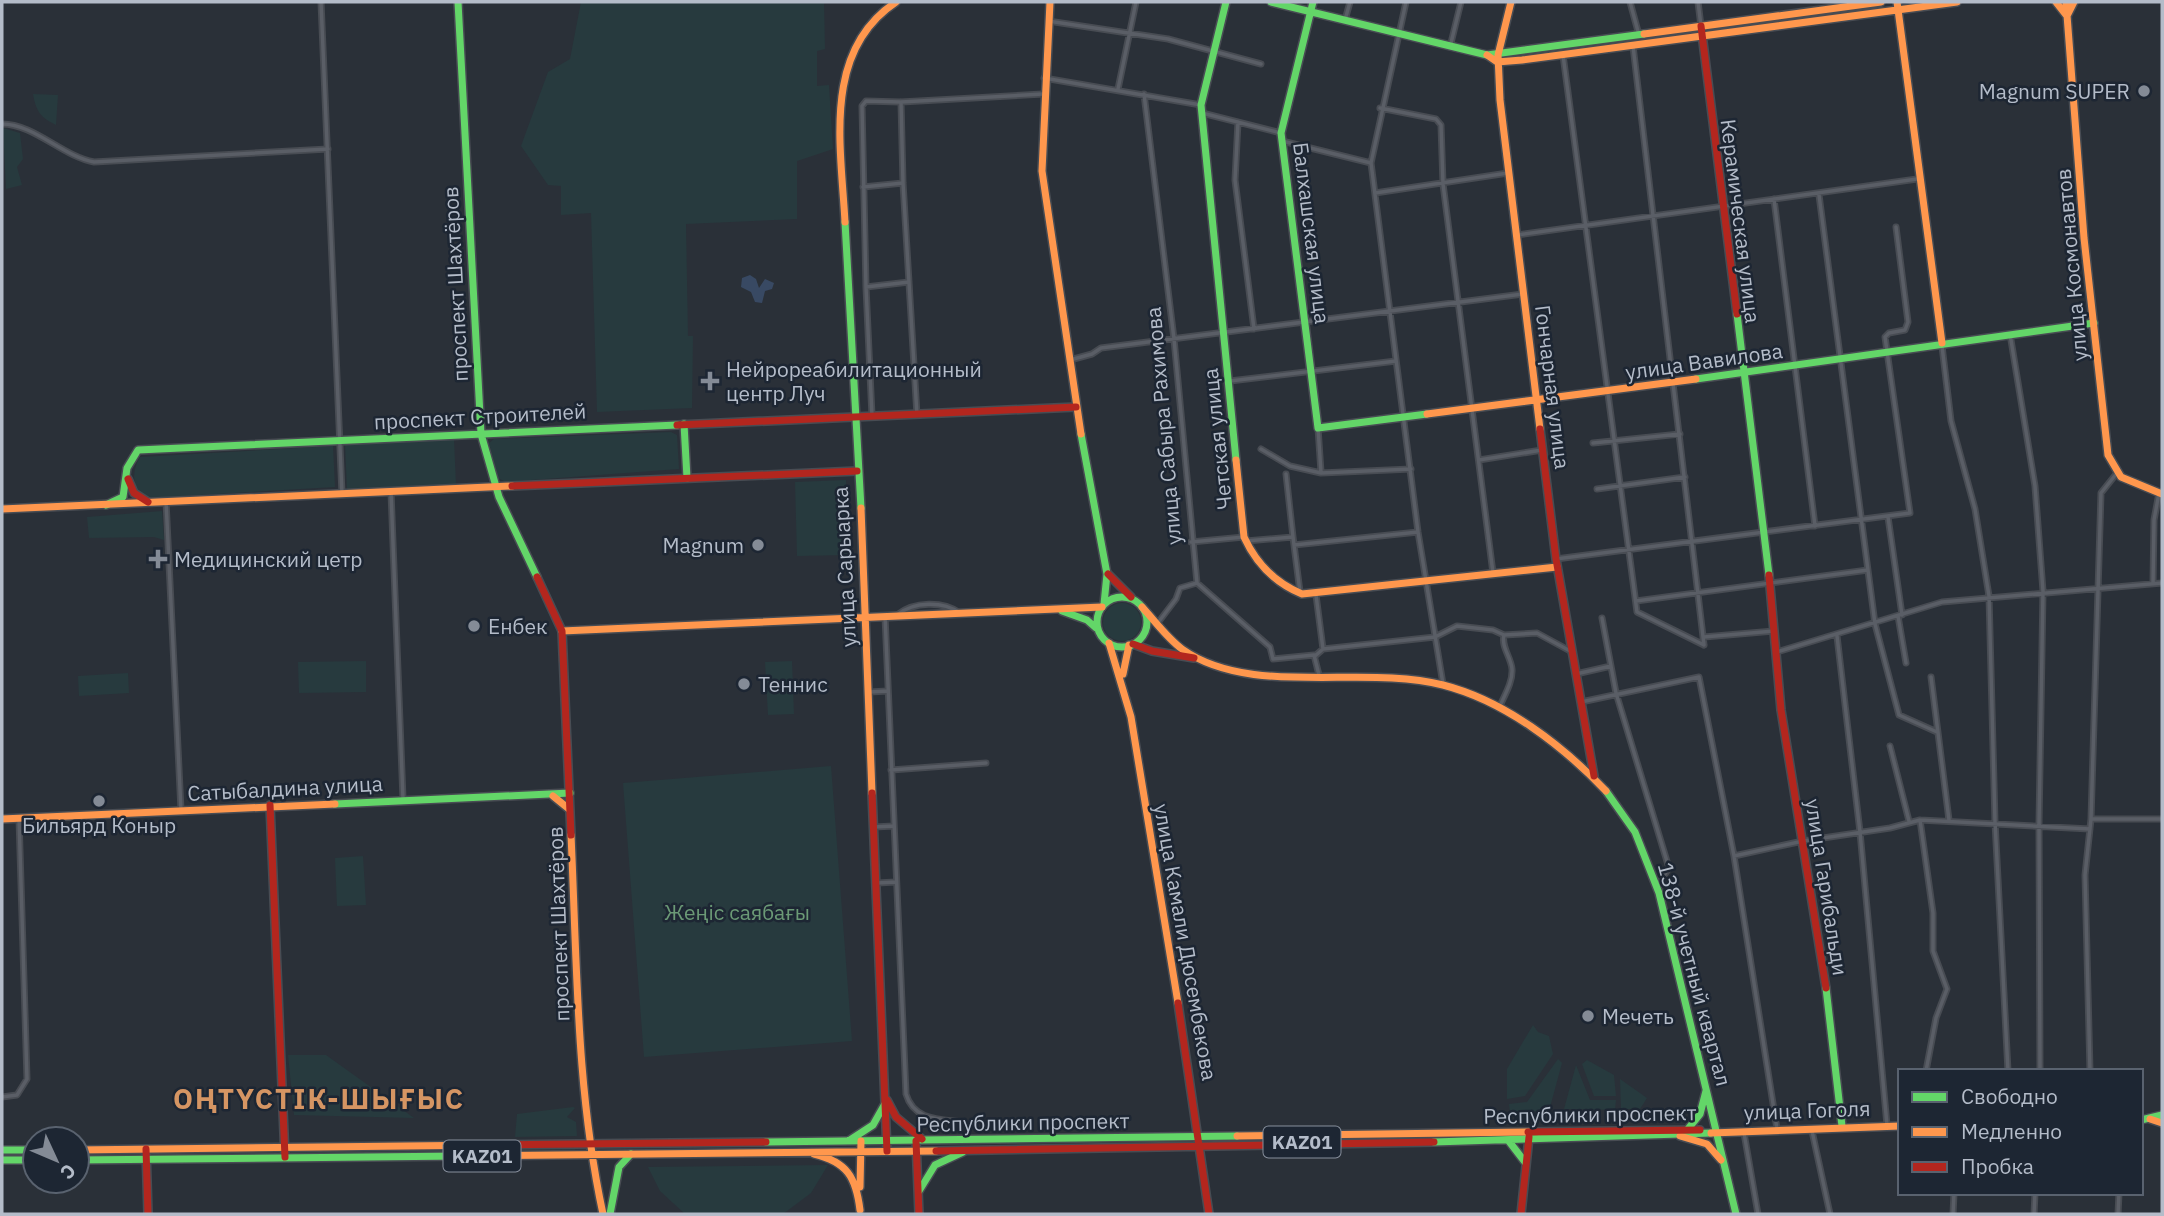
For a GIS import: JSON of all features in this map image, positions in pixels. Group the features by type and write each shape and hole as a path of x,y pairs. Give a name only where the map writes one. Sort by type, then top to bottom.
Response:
{"main road":[{"name":"проспект Шахтёров","path":"458,2 481,434 496,487 562,631 588,1146 603,1214"},
{"path":"885,4 896,2"},
{"path":"1050,2 1044,78 1042,171 1047,225 1076,407 1107,574 1103,606 1097,621 1101,634"},
{"name":"Четская улица","path":"1226,2 1201,109 1245,539 1258,564 1300,594"},
{"path":"1271,2 1498,59 1563,55 1633,46 1897,5 1956,2"},
{"name":"Балхашская улица","path":"1313,2 1281,137 1318,428"},
{"name":"Гончарная улица","path":"1511,2 1498,59 1508,173 1556,563 1594,776"},
{"path":"1498,59 1639,35 1881,2"},
{"path":"2056,2 2067,16 2074,2"},
{"name":"улица Космонавтов","path":"2066,2 2105,437 2108,455 2118,473"},
{"name":"улица Сарыарка","path":"885,4 869,24 852,55 842,85 839,111 877,883 887,1151"},
{"path":"1897,5 1917,180 1925,214 1942,344"},
{"name":"Керамическая улица","path":"1701,26 1765,533 1777,652"},
{"name":"улица Вавилова","path":"1318,428 1674,383 2094,323"},
{"path":"854,416 1076,407"},
{"name":"проспект Строителей","path":"107,505 123,497 127,468 138,450 854,416"},
{"path":"684,424 687,478"},
{"path":"2,509 857,471"},
{"path":"2118,473 2161,494"},
{"path":"127,477 134,493 149,502"},
{"path":"1300,594 1316,595 1493,574 1556,563"},
{"path":"1107,574 1183,650 1197,659"},
{"path":"562,631 1056,609 1103,606 1119,597 1139,604"},
{"path":"1122,677 1131,645 1140,638 1146,626 1139,604"},
{"path":"1056,609 1087,620 1101,634 1109,643 1122,677"},
{"path":"1109,643 1131,645 1237,670 1394,678 1443,684 1499,708 1594,776"},
{"name":"улица Гарибальди","path":"1777,652 1781,710 1831,1022 1842,1126"},
{"name":"улица Камали Дюсембекова","path":"1122,677 1201,1142 1209,1214"},
{"name":"138-й учетный квартал","path":"1594,776 1609,792 1637,835 1657,887 1736,1214"},
{"name":"Сатыбалдина улица","path":"2,819 570,793"},
{"path":"546,794 561,800 571,814"},
{"path":"270,805 285,1157"},
{"path":"1688,1129 1703,1109 1706,1084"},
{"path":"847,1142 873,1125 887,1100 904,1125 921,1141 916,1150 919,1214"},
{"path":"2145,1120 2162,1115"},
{"path":"2145,1120 2162,1123"},
{"name":"улица Гоголя","path":"1716,1131 1898,1126"},
{"name":"Республики проспект","path":"91,1160 861,1152 1529,1136 1688,1129 1716,1131"},
{"name":"Республики проспект","path":"91,1150 887,1141 1508,1140 1529,1136 1539,1140 1680,1136 1716,1131"},
{"path":"1521,1214 1529,1136"},
{"path":"1680,1136 1707,1143 1725,1167"},
{"path":"1508,1140 1522,1154 1526,1165"},
{"path":"1526,1165 1530,1150 1539,1140"},
{"path":"860,1212 861,1142"},
{"path":"146,1149 148,1214"},
{"path":"2,1150 21,1150"},
{"path":"918,1194 929,1170 942,1158 969,1150"},
{"path":"804,1153 835,1158 853,1173 858,1183 860,1212"},
{"path":"610,1214 619,1167 631,1154"},
{"path":"2,1160 21,1160"}],"street":[{"path":"321,2 342,494"},
{"path":"1118,89 1136,2"},
{"path":"1345,21 1350,2"},
{"path":"1406,2 1380,108 1371,163 1418,532 1443,684"},
{"path":"1450,47 1461,2"},
{"path":"1630,2 1639,35"},
{"name":"Керамическая улица","path":"1698,2 1701,26"},
{"path":"1048,21 1168,39 1261,64"},
{"path":"1563,55 1636,612 1704,645 1633,46"},
{"path":"1044,78 1144,94 1201,109 1281,137 1371,163"},
{"path":"872,416 862,106 866,101 901,102 1044,94"},
{"name":"улица Сабыра Рахимова","path":"1144,94 1174,339 1191,542 1197,583"},
{"path":"901,102 903,183 917,415"},
{"path":"1380,108 1439,121 1443,184 1493,574"},
{"path":"1238,122 1235,180 1254,329"},
{"path":"2,124 29,132 74,156 94,162 328,149"},
{"path":"1375,193 1508,173"},
{"path":"1517,235 1917,180"},
{"path":"863,187 903,183"},
{"path":"1819,195 1875,624 1899,715 1937,732"},
{"path":"1774,199 1815,526"},
{"path":"1556,563 1629,550 1909,514 1911,509 1887,334 1905,330 1908,322 1896,227"},
{"path":"866,287 909,282"},
{"path":"1070,359 1093,354 1101,348 1523,294"},
{"path":"2010,334 2035,486 2043,591 2039,824 2040,1069"},
{"path":"1942,344 1951,421 1975,509 1989,596 1995,822 2008,1069"},
{"path":"1230,382 1396,360"},
{"name":"Балхашская улица","path":"1318,428 1321,473"},
{"path":"1593,443 1680,433"},
{"path":"1261,449 1290,466 1321,473 1411,469"},
{"path":"1479,460 1543,450"},
{"path":"2090,1069 2085,875 2091,819 2101,493 2118,473"},
{"path":"1286,474 1300,594"},
{"path":"1597,489 1685,477"},
{"path":"391,492 403,799"},
{"path":"2153,583 2154,520 2161,494"},
{"path":"166,501 181,811"},
{"path":"1888,516 1906,663"},
{"path":"1294,545 1418,532"},
{"path":"1191,542 1293,537"},
{"path":"1636,601 1868,570"},
{"path":"1157,624 1180,588 1197,583 1270,647 1273,659 1294,655 1315,656 1323,649 1435,637 1457,626 1493,630 1504,635 1537,633 1572,652"},
{"path":"1777,652 1942,602 2100,586 2162,583"},
{"path":"1316,595 1323,649"},
{"path":"885,616 906,1094 909,1105 916,1112 932,1119 963,1122"},
{"path":"1602,618 1616,693 1669,868 1657,887"},
{"path":"1704,637 1774,631"},
{"path":"1499,708 1512,676 1512,666 1503,643 1504,635"},
{"path":"1837,636 1860,832 1887,1125"},
{"path":"1315,656 1319,675"},
{"path":"1576,674 1611,666"},
{"path":"1581,702 1699,677 1734,856 1777,1129"},
{"path":"1931,677 1949,820"},
{"path":"868,692 888,691"},
{"path":"1891,746 1909,821"},
{"path":"891,770 986,763"},
{"path":"2,1097 17,1095 27,1079 19,818"},
{"path":"2091,819 2162,820"},
{"path":"1734,856 1920,820 2039,824 2090,829"},
{"path":"1920,820 1933,913 1933,951 1947,989 1936,1018 1926,1069"},
{"path":"874,827 894,826"},
{"path":"877,883 896,882"},
{"path":"1812,1128 1830,1214"},
{"path":"1744,1130 1758,1214"},
{"path":"1953,1214 1954,1195"},
{"path":"2034,1214 2035,1195"},
{"path":"2118,1214 2119,1195"}],"green space":[{"path":"581,2 824,2 825,49 817,51 817,86 829,85 833,149 797,161 797,219 686,224 688,336 693,336 692,408 597,412 591,213 561,215 561,186 548,185 521,146 548,72 570,59"},
{"path":"33,94 58,95 56,125 40,113"},
{"path":"3,128 20,133 23,159 17,167 22,185 6,189"},
{"path":"671,432 677,435 679,469 506,482 498,478 489,443 494,439"},
{"path":"454,439 456,485 347,490 345,444"},
{"path":"333,446 335,487 149,498 139,491 134,481 140,457"},
{"path":"846,480 848,555 797,556 795,482"},
{"path":"162,511 164,540 154,537 89,538 87,517"},
{"path":"1122,603 1136,608 1141,622 1136,636 1122,641 1108,636 1103,622 1108,608"},
{"path":"366,661 366,692 299,693 298,662"},
{"path":"792,661 794,714 768,715 765,662"},
{"path":"128,673 129,693 79,696 78,676"},
{"name":"Жеңіс саябағы","path":"831,766 852,1041 644,1057 623,783"},
{"path":"363,856 366,905 337,906 335,858"},
{"path":"1533,1025 1538,1032 1549,1036 1553,1054 1525,1096 1507,1099 1507,1069"},
{"path":"288,1055 326,1055 414,1118 294,1115"},
{"path":"1558,1059 1562,1063 1549,1111 1510,1112 1509,1104 1527,1102"},
{"path":"1587,1060 1614,1075 1616,1096 1594,1096 1582,1064"},
{"path":"1576,1065 1590,1100 1616,1100 1615,1110 1564,1109"},
{"path":"1620,1079 1647,1098 1640,1109 1621,1109"},
{"path":"575,1108 567,1117 576,1122 577,1136 515,1137 517,1114"},
{"path":"575,1148 575,1151 291,1153 291,1150"},
{"path":"828,1165 811,1193 783,1214 685,1214 660,1191 648,1167"}],"water":[{"path":"750,275 756,279 759,288 765,279 774,283 772,289 765,291 762,303 755,302 751,292 741,287 742,278"}],"traffic: fast":[{"path":"458,2 481,434 499,497 537,577"},
{"path":"1226,2 1201,105 1236,460"},
{"path":"1271,2 1487,55 1644,34"},
{"path":"1313,2 1281,133 1318,428 1427,414"},
{"path":"845,222 861,508"},
{"path":"1737,314 1769,575"},
{"path":"1696,379 2094,323"},
{"path":"684,424 687,478"},
{"path":"106,505 123,497 127,468 138,450 677,425"},
{"path":"1081,434 1107,574 1104,604"},
{"path":"1122,597 1139,605 1147,622 1139,639 1122,647 1105,639 1097,622 1105,605 1122,597"},
{"path":"1062,611 1087,620 1096,628"},
{"path":"1606,791 1635,832 1659,893 1736,1214"},
{"path":"335,804 570,793"},
{"path":"1826,988 1842,1126"},
{"path":"1688,1129 1700,1114 1706,1091"},
{"path":"850,1140 873,1125 886,1102"},
{"path":"2143,1120 2162,1115"},
{"path":"1434,1142 1711,1133"},
{"path":"766,1142 1237,1136"},
{"path":"1508,1140 1525,1162"},
{"path":"2,1150 21,1150"},
{"path":"919,1191 935,1165 963,1152"},
{"path":"610,1214 619,1167 631,1154"},
{"path":"91,1160 460,1156"},
{"path":"2,1160 21,1160"}],"traffic: slow":[{"path":"845,222 840,132 846,73 856,46 872,22 896,2"},
{"path":"1050,2 1042,171 1081,434"},
{"path":"1511,2 1498,55 1500,100 1540,429"},
{"path":"1644,34 1881,2"},
{"path":"1897,2 1942,343"},
{"path":"1487,55 1497,62 1522,60 1957,2"},
{"path":"2056,2 2067,16 2074,2"},
{"path":"2066,2 2084,238 2108,455 2121,477 2162,494"},
{"path":"1427,414 1696,379"},
{"path":"1236,460 1244,537 1267,571 1302,594 1557,567"},
{"path":"2,509 512,486"},
{"path":"861,508 872,793"},
{"path":"562,631 1102,607"},
{"path":"1142,607 1182,649 1210,664 1241,672 1274,676 1412,679 1466,692 1510,713 1551,741 1606,791"},
{"path":"1109,643 1131,717 1178,1003"},
{"path":"1123,674 1129,645"},
{"path":"553,796 569,809"},
{"path":"2,819 335,804"},
{"path":"571,835 583,1073 587,1120 603,1214"},
{"path":"2150,1119 2162,1123"},
{"path":"1711,1133 1898,1126"},
{"path":"1237,1136 1528,1132"},
{"path":"1680,1136 1707,1144 1721,1160"},
{"path":"860,1187 861,1141"},
{"path":"91,1150 493,1145"},
{"path":"460,1156 936,1151"},
{"path":"814,1154 835,1161 848,1173 856,1188 860,1210"}],"traffic: jam":[{"path":"1701,26 1737,314"},
{"path":"677,425 1076,407"},
{"path":"1540,429 1556,559 1594,776"},
{"path":"512,486 857,471"},
{"path":"128,479 134,493 148,502"},
{"path":"1108,574 1131,597"},
{"path":"1769,575 1781,710 1826,988"},
{"path":"537,577 562,631 571,835"},
{"path":"1133,644 1152,651 1194,658"},
{"path":"872,793 887,1151"},
{"path":"270,805 285,1157"},
{"path":"1178,1003 1209,1214"},
{"path":"887,1100 896,1117 922,1139"},
{"path":"1528,1132 1700,1130"},
{"path":"1521,1214 1529,1137"},
{"path":"916,1141 919,1214"},
{"path":"493,1145 766,1142"},
{"path":"936,1151 1434,1142"},
{"path":"146,1149 148,1214"}],"place":[{"name":"Magnum SUPER","path":"2144,91"},
{"name":"Нейрореабилитационный центр Луч","path":"710,381"},
{"name":"Magnum","path":"758,545"},
{"name":"Медицинский цетр","path":"158,559"},
{"name":"Енбек","path":"474,626"},
{"name":"Теннис","path":"744,684"},
{"name":"Бильярд Коныр","path":"99,801"},
{"name":"Мечеть","path":"1588,1016"}],"district":[{"name":"ОҢТҮСТІК-ШЫҒЫС","path":"319,1098"}]}
